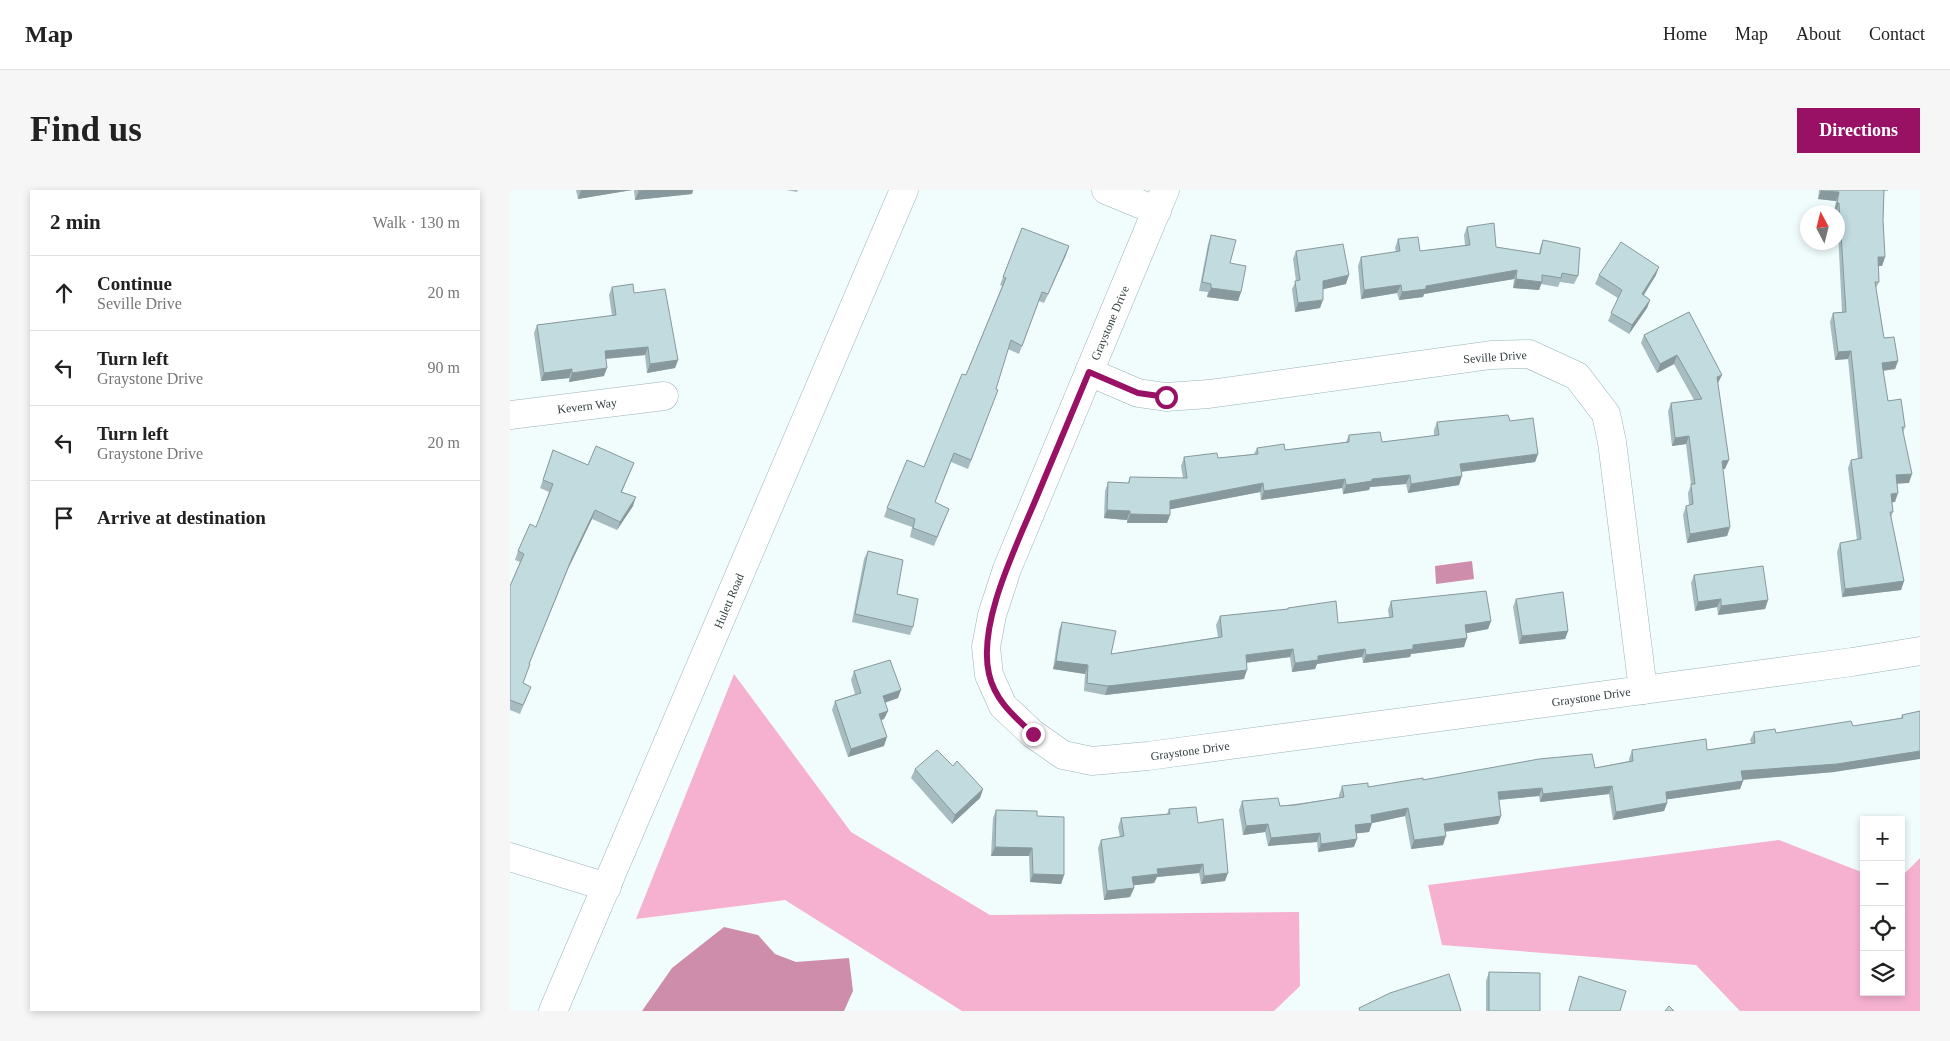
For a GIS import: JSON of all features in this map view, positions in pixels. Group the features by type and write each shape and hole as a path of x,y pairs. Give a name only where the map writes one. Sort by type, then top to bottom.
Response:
{"street":[{"name":"Hulett Road","path":"553,1011 904,190"},
{"path":"1106,190 1161,201"},
{"name":"Graystone Drive","path":"1161,201 1007,569 992,615 986,647 989,675 1003,706 1033,734 1063,756 1092,761 1148,756 1852,662 1920,651"},
{"name":"Seville Drive","path":"1089,372 1138,393 1166,397 1209,394 1491,355 1529,354 1577,376 1606,414 1612,442 1643,690"},
{"name":"Kevern Way","path":"510,415 664,396"},
{"path":"510,857 607,887"}],"shaded area":[{"path":"1472,561 1474,579 1436,584 1435,566"},
{"path":"734,674 851,832 990,915 1299,912 1300,986 1274,1011 962,1011 785,900 636,919"},
{"path":"1779,840 1860,871 1860,996 1905,996 1905,873 1920,858 1920,1011 1740,1011 1696,965 1442,945 1428,885"},
{"path":"724,927 758,935 775,954 796,962 849,958 853,991 844,1011 642,1011 672,968"}],"building":[{"path":"1884,190 1885,257 1878,257 1879,282 1875,282 1884,338 1894,337 1898,361 1882,363 1888,401 1901,399 1905,427 1902,427 1912,474 1896,475 1898,493 1891,494 1893,512 1890,512 1904,581 1845,589 1840,543 1861,539 1851,460 1862,458 1851,351 1838,352 1833,313 1846,312 1842,250 1845,250 1845,205 1837,203 1839,192 1821,191"},
{"path":"1494,223 1496,247 1540,254 1543,240 1580,248 1578,276 1562,273 1561,278 1542,275 1542,282 1516,279 1517,270 1426,286 1426,289 1402,292 1401,285 1364,290 1361,257 1400,251 1398,239 1418,237 1420,251 1470,245 1467,227"},
{"path":"1022,228 1069,246 1048,294 1042,292 1022,346 1011,340 996,389 998,390 971,460 954,453 935,502 949,509 937,537 913,528 915,519 887,508 907,460 924,467 962,374 966,375 1006,278 1003,277"},
{"path":"1211,235 1236,240 1230,263 1246,266 1241,292 1211,288 1211,284 1202,282"},
{"path":"1621,242 1659,267 1642,294 1650,300 1632,325 1611,313 1622,290 1599,275"},
{"path":"1343,244 1349,275 1323,281 1323,300 1298,303 1295,281 1300,280 1296,251"},
{"path":"633,284 634,293 665,289 678,360 650,364 648,347 605,351 607,368 572,373 572,369 544,373 537,325 616,315 612,287"},
{"path":"1689,312 1722,375 1717,377 1729,460 1722,461 1730,527 1690,534 1686,506 1693,504 1691,484 1695,484 1689,436 1675,438 1671,403 1702,399 1677,355 1660,364 1644,335"},
{"path":"1508,415 1510,421 1533,418 1538,454 1460,464 1462,476 1411,484 1410,475 1372,479 1372,481 1346,485 1345,479 1264,491 1263,483 1170,501 1170,515 1130,514 1130,511 1107,510 1108,482 1129,483 1130,477 1187,478 1184,457 1217,453 1218,458 1258,454 1257,448 1284,444 1285,450 1349,442 1349,435 1380,432 1382,442 1439,435 1437,422"},
{"path":"596,446 634,463 621,492 636,497 620,522 595,510 572,558 529,664 523,683 531,687 523,705 510,700 510,586 524,554 518,551 530,524 536,527 553,484 543,480 553,450 588,465"},
{"path":"868,551 903,560 897,594 918,599 913,627 855,614"},
{"path":"1763,566 1768,600 1721,606 1721,599 1698,602 1694,575"},
{"path":"1486,591 1491,621 1465,625 1467,638 1413,645 1413,649 1366,655 1365,649 1318,656 1318,660 1295,663 1293,649 1246,655 1247,670 1108,686 1087,683 1088,665 1056,661 1062,622 1116,631 1111,654 1222,637 1220,616 1288,609 1336,601 1338,623 1393,617 1391,601"},
{"path":"1563,592 1568,631 1522,636 1516,599"},
{"path":"890,660 901,690 883,696 888,711 879,714 887,737 851,749 835,701 861,693 854,671"},
{"path":"1920,711 1920,751 1837,764 1741,771 1743,781 1666,792 1667,803 1616,812 1612,786 1543,794 1542,788 1498,792 1501,816 1444,824 1446,836 1414,840 1408,808 1371,815 1372,823 1355,825 1357,839 1321,844 1320,833 1271,838 1268,824 1246,826 1242,801 1278,798 1280,806 1295,805 1344,797 1342,786 1368,783 1368,787 1423,778 1423,780 1539,759 1592,754 1595,768 1633,761 1632,750 1706,739 1707,750 1755,743 1754,732 1775,729 1776,733 1851,721 1853,726 1903,718 1902,715"},
{"path":"937,750 953,766 957,761 983,789 955,815 915,769"},
{"path":"1196,807 1198,823 1223,819 1228,873 1204,876 1203,864 1157,869 1158,874 1132,877 1134,888 1107,891 1101,840 1124,836 1121,818 1170,814 1169,809"},
{"path":"996,810 1037,811 1037,816 1064,817 1064,875 1033,874 1032,848 995,847"},
{"path":"1489,972 1540,973 1540,1011 1489,1011"},
{"path":"1449,974 1461,1011 1360,1011 1359,1008 1390,993"},
{"path":"1579,976 1626,991 1620,1011 1569,1011"},
{"path":"1669,1006 1674,1011 1665,1011"}],"route":[{"path":"1033,734 1003,706 989,675 986,647 992,615 1007,569 1089,372 1138,393 1166,397"}]}
